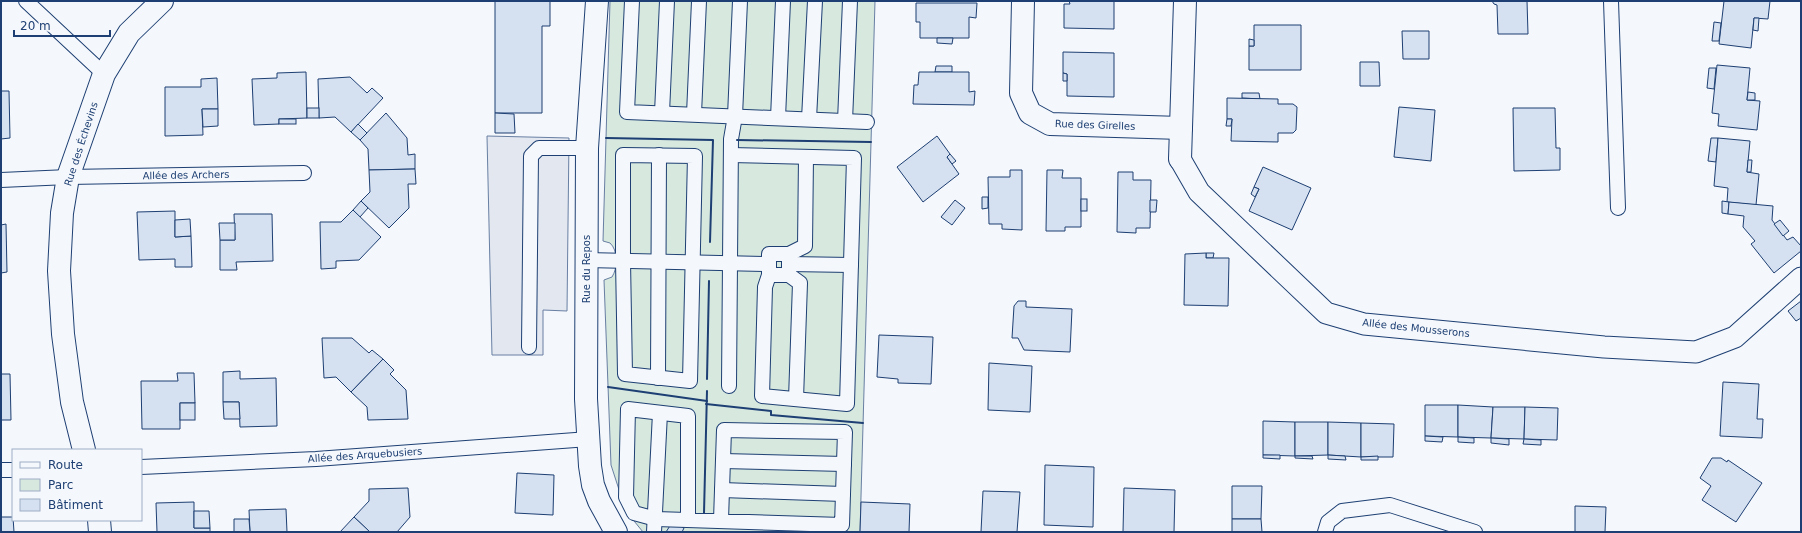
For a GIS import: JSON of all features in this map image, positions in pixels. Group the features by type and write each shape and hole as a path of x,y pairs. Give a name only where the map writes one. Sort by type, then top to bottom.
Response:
{"street":[{"name":"Rue des Échevins","path":"84,449 72,402 64,334 59,271 62,213 68,177 104,74 129,33 162,1"},
{"name":"Rue du Repos","path":"597,1 587,148 586,399 593,485 599,501 616,532"},
{"name":"Rue des Girelles","path":"1023,1 1021,92 1030,113 1050,124 1181,128"},
{"path":"1180,159 1185,1"},
{"name":"Allée des Mousserons","path":"1180,159 1199,192 1326,314 1364,324 1604,347 1696,352 1735,337 1801,278"},
{"path":"99,521 100,532"}],"lane":[{"path":"26,1 104,74"},
{"path":"632,1 627,112 867,122"},
{"path":"662,113 667,1"},
{"path":"694,114 699,1"},
{"path":"729,386 731,139 735,116 740,1"},
{"path":"778,118 783,1"},
{"path":"809,119 814,1"},
{"path":"845,121 850,1"},
{"path":"1611,1 1618,208"},
{"path":"529,347 531,156 539,148 587,148"},
{"path":"623,155 695,156 690,381 625,374 623,261 623,155"},
{"path":"658,378 659,155"},
{"path":"731,155 854,158 847,404 762,396 765,287 769,269 769,254 789,264 800,283 796,399"},
{"path":"789,264 805,246 806,157"},
{"name":"Allée des Archers","path":"1,180 68,177 304,173"},
{"path":"586,260 730,263 769,269 789,264 851,265"},
{"path":"688,519 688,416 628,409 626,497 634,513 655,525 688,519 842,525 845,432 724,430 721,520"},
{"path":"655,525 660,413"},
{"name":"Allée des Arquebusiers","path":"142,467 316,459 589,439"},
{"path":"723,461 844,464"},
{"path":"1,470 12,470"},
{"path":"722,490 843,494"},
{"path":"1325,532 1328,522 1342,511 1390,505 1475,532"}],"green space":[{"path":"610,1 875,1 860,532 643,532 630,516 624,505 611,465 604,280 612,277 616,264 616,254 613,246 610,243 603,241"}],"shaded area":[{"path":"487,136 569,138 567,311 543,310 543,355 492,355"}],"building":[{"path":"495,1 550,1 550,26 542,26 542,113 495,113"},
{"path":"1069,1 1114,1 1114,29 1064,28 1064,4 1070,4"},
{"path":"1492,1 1527,1 1528,34 1498,34 1497,5"},
{"path":"1724,1 1770,1 1768,19 1754,18 1751,48 1719,44"},
{"path":"916,3 977,3 976,18 969,17 969,38 920,38 920,22 916,22"},
{"path":"1754,18 1759,18 1758,31 1753,30"},
{"path":"1714,22 1721,23 1719,41 1712,41"},
{"path":"1254,25 1301,25 1301,70 1249,70 1249,46 1254,46"},
{"path":"1402,31 1429,31 1429,59 1403,59"},
{"path":"937,38 953,38 952,44 937,43"},
{"path":"1249,39 1254,40 1254,46 1249,46"},
{"path":"1063,52 1114,53 1114,97 1067,96 1067,74 1063,73"},
{"path":"1360,62 1379,62 1380,86 1360,86"},
{"path":"1717,65 1750,68 1747,100 1760,101 1757,130 1718,126 1719,114 1712,113"},
{"path":"936,66 952,66 952,72 935,72"},
{"path":"1709,68 1716,68 1714,89 1707,88"},
{"path":"306,72 307,118 279,119 279,124 254,125 252,79 277,78 277,73"},
{"path":"919,72 969,72 969,92 975,91 974,105 913,104 914,85 918,85"},
{"path":"1063,73 1067,74 1067,81 1063,81"},
{"path":"350,77 367,93 372,88 383,98 351,132 335,117 319,118 318,79"},
{"path":"217,78 218,109 202,109 203,135 165,136 165,87 201,87 201,79"},
{"path":"1,91 9,91 10,138 1,139"},
{"path":"1748,92 1755,93 1755,100 1747,100"},
{"path":"1242,93 1259,93 1260,99 1242,98"},
{"path":"1227,98 1278,99 1278,104 1293,104 1297,107 1296,130 1293,133 1278,133 1278,142 1231,141 1232,119 1227,119"},
{"path":"1399,107 1435,110 1431,161 1394,157"},
{"path":"307,108 319,108 319,118 307,118"},
{"path":"1513,108 1555,108 1556,148 1560,148 1560,170 1514,171"},
{"path":"202,109 218,109 218,126 203,127"},
{"path":"386,113 407,138 408,155 415,154 415,169 369,170 368,149 360,140"},
{"path":"495,113 514,114 515,133 495,133"},
{"path":"279,119 296,119 296,124 279,124"},
{"path":"1227,119 1232,119 1231,126 1226,126"},
{"path":"358,124 367,133 360,140 351,132"},
{"path":"937,136 950,154 947,157 959,174 923,202 897,167"},
{"path":"1711,138 1718,138 1716,162 1708,161"},
{"path":"1718,138 1750,141 1747,172 1759,174 1756,205 1727,202 1728,188 1714,186"},
{"path":"950,154 956,161 952,164 947,157"},
{"path":"1748,160 1752,160 1751,172 1747,172"},
{"path":"1263,167 1311,188 1292,230 1249,211 1259,189 1254,187"},
{"path":"415,169 416,184 408,184 409,208 389,228 361,201 370,192 369,170"},
{"path":"1010,170 1022,170 1022,230 1002,229 1002,224 989,224 988,177 1010,177"},
{"path":"1047,170 1063,170 1062,178 1081,178 1081,227 1065,227 1065,231 1046,231"},
{"path":"1118,172 1133,172 1133,180 1151,180 1150,228 1136,228 1136,233 1117,232"},
{"path":"1254,187 1259,189 1255,197 1251,194"},
{"path":"982,197 988,197 988,208 982,209"},
{"path":"1081,199 1087,199 1087,211 1081,211"},
{"path":"955,200 965,208 952,225 941,217"},
{"path":"1150,200 1157,200 1156,212 1150,212"},
{"path":"361,201 368,208 360,217 353,210"},
{"path":"1722,201 1729,202 1728,214 1722,213"},
{"path":"1729,202 1773,206 1772,220 1787,240 1793,237 1801,246 1801,251 1774,273 1751,244 1755,241 1743,227 1744,216 1728,214"},
{"path":"353,210 381,237 359,260 336,261 336,268 321,269 320,222 341,222"},
{"path":"175,211 175,237 191,236 192,267 175,267 175,259 139,260 137,212"},
{"path":"234,214 272,214 273,261 236,262 237,270 220,270 220,240 235,240"},
{"path":"190,219 191,236 175,237 175,220"},
{"path":"1780,220 1789,231 1783,236 1774,224"},
{"path":"219,223 235,223 235,240 220,240"},
{"path":"6,224 7,272 1,273 1,225"},
{"path":"1206,253 1214,253 1213,258 1206,258"},
{"path":"1206,253 1206,258 1229,258 1228,306 1184,305 1185,254"},
{"path":"1018,301 1026,301 1026,307 1072,309 1070,352 1024,350 1018,338 1012,338 1014,306"},
{"path":"1801,301 1801,318 1796,321 1788,311"},
{"path":"879,335 933,337 931,384 898,383 898,379 877,377"},
{"path":"322,338 352,338 369,353 372,350 383,359 351,392 336,377 324,378"},
{"path":"383,359 394,370 390,374 406,390 408,419 368,420 367,407 351,392"},
{"path":"989,363 1032,366 1030,412 988,410"},
{"path":"240,371 240,379 276,378 277,426 240,427 239,402 223,402 223,372"},
{"path":"177,373 194,373 195,403 180,403 180,429 142,429 141,381 178,381"},
{"path":"1,374 10,374 11,420 1,420"},
{"path":"1723,382 1759,384 1757,419 1763,419 1762,438 1720,436"},
{"path":"223,402 239,402 240,419 224,419"},
{"path":"180,403 195,403 195,420 180,420"},
{"path":"1425,405 1458,405 1458,437 1425,436"},
{"path":"1458,405 1493,407 1491,438 1458,437"},
{"path":"1493,407 1525,407 1524,439 1491,438"},
{"path":"1525,407 1558,408 1557,440 1524,439"},
{"path":"1263,421 1295,422 1295,456 1263,455"},
{"path":"1295,422 1328,422 1328,455 1295,456"},
{"path":"1328,422 1361,423 1361,457 1328,455"},
{"path":"1361,423 1394,424 1393,457 1361,457"},
{"path":"1425,436 1443,437 1442,442 1425,441"},
{"path":"1458,437 1474,438 1474,443 1458,442"},
{"path":"1491,438 1509,439 1509,445 1491,443"},
{"path":"1524,439 1541,440 1541,445 1523,444"},
{"path":"1263,455 1280,455 1280,459 1263,458"},
{"path":"1328,455 1345,456 1346,460 1328,459"},
{"path":"1295,456 1312,456 1313,459 1295,458"},
{"path":"1378,456 1378,460 1361,460 1361,457"},
{"path":"1712,458 1721,458 1727,462 1728,460 1762,483 1736,522 1702,500 1711,486 1700,478"},
{"path":"1045,465 1094,467 1093,527 1044,525"},
{"path":"517,473 554,475 553,515 515,513"},
{"path":"1232,486 1262,486 1261,519 1232,519"},
{"path":"408,488 410,517 397,532 370,532 354,517 369,501 369,489"},
{"path":"1124,488 1175,490 1174,532 1123,532"},
{"path":"983,491 1020,492 1017,532 981,532"},
{"path":"194,502 194,528 210,528 210,532 157,532 156,503"},
{"path":"861,502 910,504 909,532 860,532"},
{"path":"1575,506 1606,507 1605,532 1575,532"},
{"path":"286,509 287,532 250,532 249,510"},
{"path":"194,511 209,511 210,528 194,528"},
{"path":"1,517 12,517 14,532 1,532"},
{"path":"354,517 370,532 340,532"},
{"path":"234,519 249,519 250,532 234,532"},
{"path":"1232,519 1261,519 1262,532 1232,532"},
{"path":"673,521 684,528 682,532 666,532"}],"wall":[{"path":"606,138 713,140 710,242"},
{"path":"737,140 871,142"},
{"path":"707,379 709,281"},
{"path":"608,387 707,401"},
{"path":"704,513 707,391"},
{"path":"706,404 771,411 771,415 863,423"}]}
